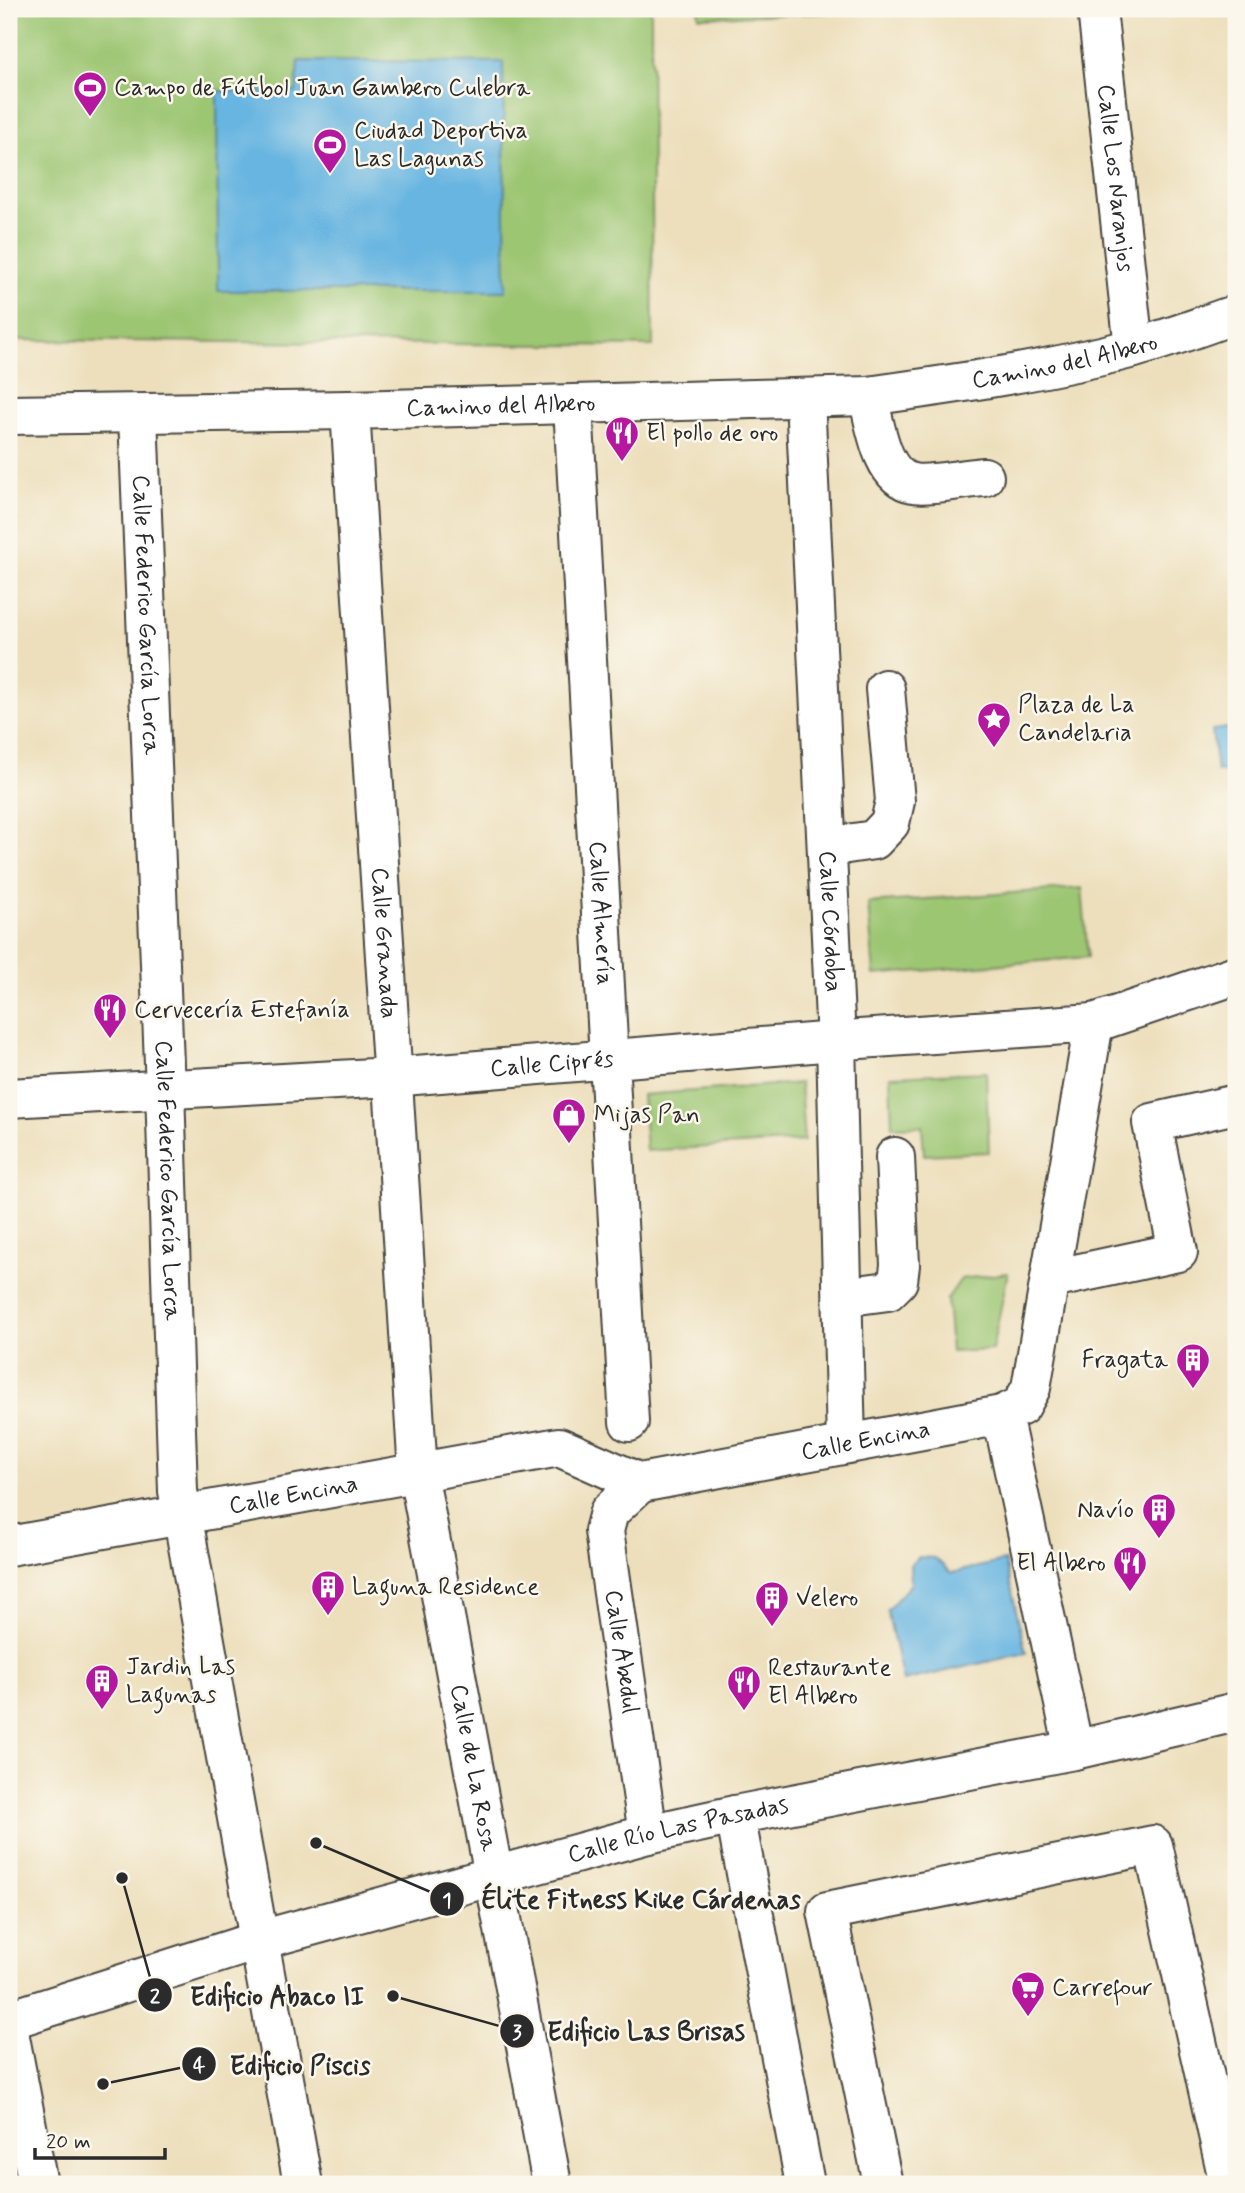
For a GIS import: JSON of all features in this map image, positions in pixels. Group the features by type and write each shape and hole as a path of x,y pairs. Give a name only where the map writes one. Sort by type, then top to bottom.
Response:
{"street":[{"name":"Calle Los Naranjos","path":"1097,9 1134,348"},
{"name":"Camino del Albero","path":"9,415 138,415 868,396 932,388 1096,358 1236,314"},
{"path":"868,396 885,458 896,476 914,484 984,477"},
{"name":"Calle Córdoba","path":"805,399 836,1041 846,1444"},
{"name":"Calle Almería","path":"573,405 629,1422"},
{"name":"Calle Granada","path":"350,410 418,1473"},
{"name":"Calle Federico García Lorca","path":"138,415 178,1491 303,2184"},
{"path":"827,847 874,840 890,823 895,801 885,689"},
{"path":"1094,1023 1236,975"},
{"name":"Calle Ciprés","path":"9,1098 391,1077 1094,1023"},
{"name":"Calle Encina","path":"9,1546 182,1517 559,1447 640,1483 1002,1415 1021,1406 1031,1388 1052,1279 1094,1023"},
{"path":"1052,1279 1178,1252 1152,1123 1236,1104"},
{"path":"843,1297 888,1291 898,1281 900,1265 895,1157"},
{"path":"1002,1415 1074,1750"},
{"name":"Calle de La Rosa","path":"418,1473 552,2184"},
{"name":"Calle Abedul","path":"640,1483 609,1512 604,1531 648,1834"},
{"name":"Calle Río Las Pasadas","path":"9,2020 260,1940 493,1874 648,1834 1074,1750 1236,1713"},
{"path":"735,1815 804,2184"},
{"path":"883,2184 827,1911 1153,1845 1229,2184"},
{"path":"9,2032 38,2184"}],"green space":[{"name":"Ciudad Deportiva Las Lagunas","path":"9,9 651,9 653,346 9,340"},
{"path":"698,9 827,9 827,13 699,17"},
{"path":"1082,888 1088,957 874,975 868,903"},
{"path":"986,1072 989,1152 924,1155 922,1126 892,1127 890,1076"},
{"path":"800,1083 804,1141 646,1151 642,1095"},
{"path":"1008,1273 992,1350 951,1352 947,1299 961,1279"}],"water":[{"path":"298,61 503,62 506,291 218,291 217,91 296,92"},
{"path":"1236,727 1236,770 1217,772 1212,730"},
{"path":"919,1557 935,1558 951,1573 1005,1561 1026,1653 903,1681 887,1610 911,1584 910,1565"}],"place":[{"name":"Campo de Fútbol Juan Gambero Culebra","path":"90,118"},
{"name":"Ciudad Deportiva Las Lagunas","path":"330,175"},
{"name":"El pollo de oro","path":"622,463"},
{"name":"Plaza de La Candelaria","path":"994,749"},
{"name":"Cervecería Estefanía","path":"110,1040"},
{"name":"Mijas Pan","path":"569,1145"},
{"name":"Fragata","path":"1193,1390"},
{"name":"Navío","path":"1159,1540"},
{"name":"El Albero","path":"1130,1593"},
{"name":"Laguna Residence","path":"328,1617"},
{"name":"Velero","path":"772,1628"},
{"name":"Jardin Las Lagunas","path":"102,1711"},
{"name":"Restaurante El Albero","path":"744,1712"},
{"name":"Élite Fitness Kike Cárdenas","path":"316,1843"},
{"name":"Edificio Abaco II","path":"122,1878"},
{"name":"Edificio Las Brisas","path":"393,1996"},
{"name":"Carrefour","path":"1028,2018"},
{"name":"Edificio Piscis","path":"103,2084"}]}
